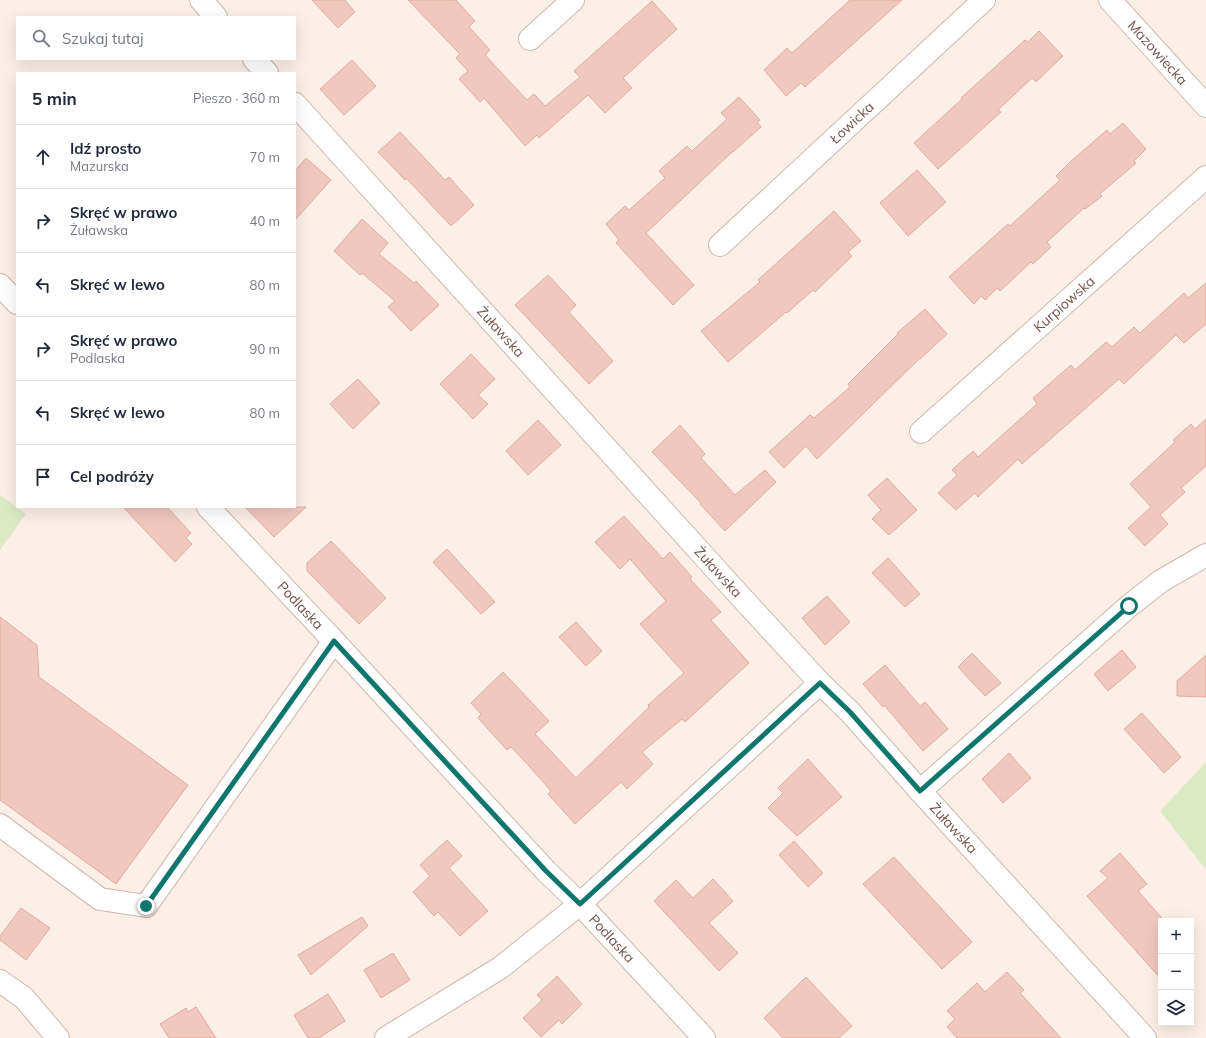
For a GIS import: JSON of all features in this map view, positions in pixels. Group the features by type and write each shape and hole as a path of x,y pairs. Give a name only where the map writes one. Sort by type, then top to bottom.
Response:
{"street":[{"path":"201,0 215,16"},
{"path":"530,39 573,0"},
{"name":"Łowicka","path":"720,246 984,0"},
{"name":"Mazowiecka","path":"1110,0 1206,106"},
{"path":"255,60 266,72"},
{"name":"Żuławska","path":"296,105 820,683 850,712 1144,1038"},
{"name":"Kurpiowska","path":"921,432 1206,177"},
{"path":"0,285 16,302"},
{"name":"Podlaska","path":"209,508 546,871 580,904 704,1038"},
{"path":"920,791 1129,606 1162,582 1206,555"},
{"path":"0,825 100,899 146,906 334,641"},
{"path":"386,1038 500,968 580,904 820,683"},
{"path":"0,981 24,998 58,1038"}],"green space":[{"path":"0,495 26,514 0,550"},
{"path":"1206,762 1206,870 1160,811"}],"building":[{"path":"312,0 345,0 355,12 338,28"},
{"path":"408,0 456,0 475,21 469,27 490,50 485,55 527,100 534,94 545,106 580,77 574,71 652,1 677,29 623,78 632,88 605,113 588,95 539,138 537,135 525,146 484,98 480,102 459,79 468,71 456,58 460,54"},
{"path":"850,0 902,0 805,87 801,83 786,96 764,70 787,48 792,53"},
{"path":"1039,31 1063,56 1036,82 1032,78 998,110 1001,112 938,169 914,143 1025,40 1028,42"},
{"path":"352,60 376,86 344,115 320,89"},
{"path":"739,97 760,120 757,122 761,127 732,152 646,233 694,285 673,305 616,243 619,240 606,224 625,206 629,210 665,178 659,171 687,146 692,151 727,119 721,113"},
{"path":"1123,123 1146,149 1134,161 1136,163 1100,194 1102,196 1085,209 1084,208 1047,242 1051,247 1033,264 1031,262 1000,291 997,288 985,300 981,296 974,304 949,277 1008,224 1010,226 1060,180 1056,176 1070,162 1107,130 1110,134"},
{"path":"400,132 445,180 449,177 474,205 451,226 406,178 405,180 378,152"},
{"path":"306,158 331,180 296,219 296,170"},
{"path":"917,170 946,202 908,236 880,203"},
{"path":"834,211 861,241 848,252 852,256 815,292 813,290 728,362 701,331 760,282 758,280"},
{"path":"362,219 388,243 379,254 414,283 416,281 439,305 411,331 388,307 395,301 362,273 360,275 334,251"},
{"path":"548,275 576,305 569,312 613,361 589,384 515,305"},
{"path":"1206,283 1206,324 1184,343 1176,335 1124,384 1119,379 1022,464 1018,459 978,497 975,493 956,510 938,493 957,475 952,470 973,451 978,457 1037,404 1033,398 1071,365 1075,370 1106,342 1112,347 1134,327 1140,333 1184,293 1188,298"},
{"path":"925,309 947,334 920,358 817,459 806,446 784,468 769,452 810,415 814,418 850,387 848,384 898,334 897,333"},
{"path":"471,354 495,379 478,395 488,404 473,419 440,384"},
{"path":"358,379 380,403 353,429 330,404"},
{"path":"1206,419 1206,466 1181,488 1185,492 1160,515 1168,524 1145,546 1128,528 1151,507 1130,484 1175,442 1173,440 1191,424 1195,429"},
{"path":"538,420 561,445 528,475 506,451"},
{"path":"680,425 705,454 701,458 735,495 765,470 776,482 725,531 700,504 701,503 652,452"},
{"path":"887,478 917,510 889,535 872,519 881,510 868,495"},
{"path":"306,507 274,537 246,508"},
{"path":"124,508 168,508 191,533 186,538 192,544 175,562"},
{"path":"624,516 663,559 670,552 692,577 690,579 721,612 711,620 749,663 685,722 682,719 642,752 653,764 627,789 621,782 575,824 548,794 551,791 529,766 511,747 507,750 478,718 481,714 471,703 503,672 549,721 535,734 576,778 649,707 648,705 684,673 640,624 666,601 630,559 620,569 595,542"},
{"path":"331,541 386,598 359,624 307,571 307,563"},
{"path":"447,549 495,602 481,614 433,562"},
{"path":"888,558 920,594 905,607 872,573"},
{"path":"827,596 850,622 825,645 802,618"},
{"path":"0,617 37,645 39,677 188,785 116,884 0,800"},
{"path":"576,622 602,651 586,666 559,637"},
{"path":"1122,650 1136,667 1108,691 1094,674"},
{"path":"972,653 1001,683 985,696 958,667"},
{"path":"1206,655 1206,697 1177,696 1177,681"},
{"path":"885,665 920,706 925,702 948,729 923,751 884,705 883,707 863,684"},
{"path":"1142,713 1181,757 1164,773 1124,729"},
{"path":"1009,753 1031,778 1003,803 982,779"},
{"path":"808,759 842,797 797,836 768,808 783,793 778,788"},
{"path":"447,840 462,856 449,868 488,911 460,936 438,912 434,916 413,892 430,876 420,865"},
{"path":"794,841 823,873 808,887 779,855"},
{"path":"1120,853 1147,884 1138,891 1161,917 1158,918 1158,976 1087,896 1108,878 1100,871"},
{"path":"894,857 972,942 942,969 863,884"},
{"path":"713,879 733,901 709,923 738,953 719,971 654,901 676,880 693,898"},
{"path":"21,908 50,928 26,960 0,940 0,936"},
{"path":"362,917 368,926 311,975 298,955"},
{"path":"393,953 410,980 381,998 364,970"},
{"path":"1007,972 1024,990 1020,993 1061,1038 957,1038 947,1027 955,1019 947,1011 977,983 985,992"},
{"path":"557,976 582,1004 562,1024 559,1020 541,1037 523,1018 542,1000 537,995"},
{"path":"806,977 852,1026 839,1038 783,1038 764,1018"},
{"path":"328,994 345,1021 319,1038 308,1038 294,1015"},
{"path":"196,1007 216,1038 169,1038 160,1024 186,1008 188,1012"}],"route":[{"path":"146,906 334,641 546,871 580,904 820,683 850,712 920,791 1129,606"}]}
